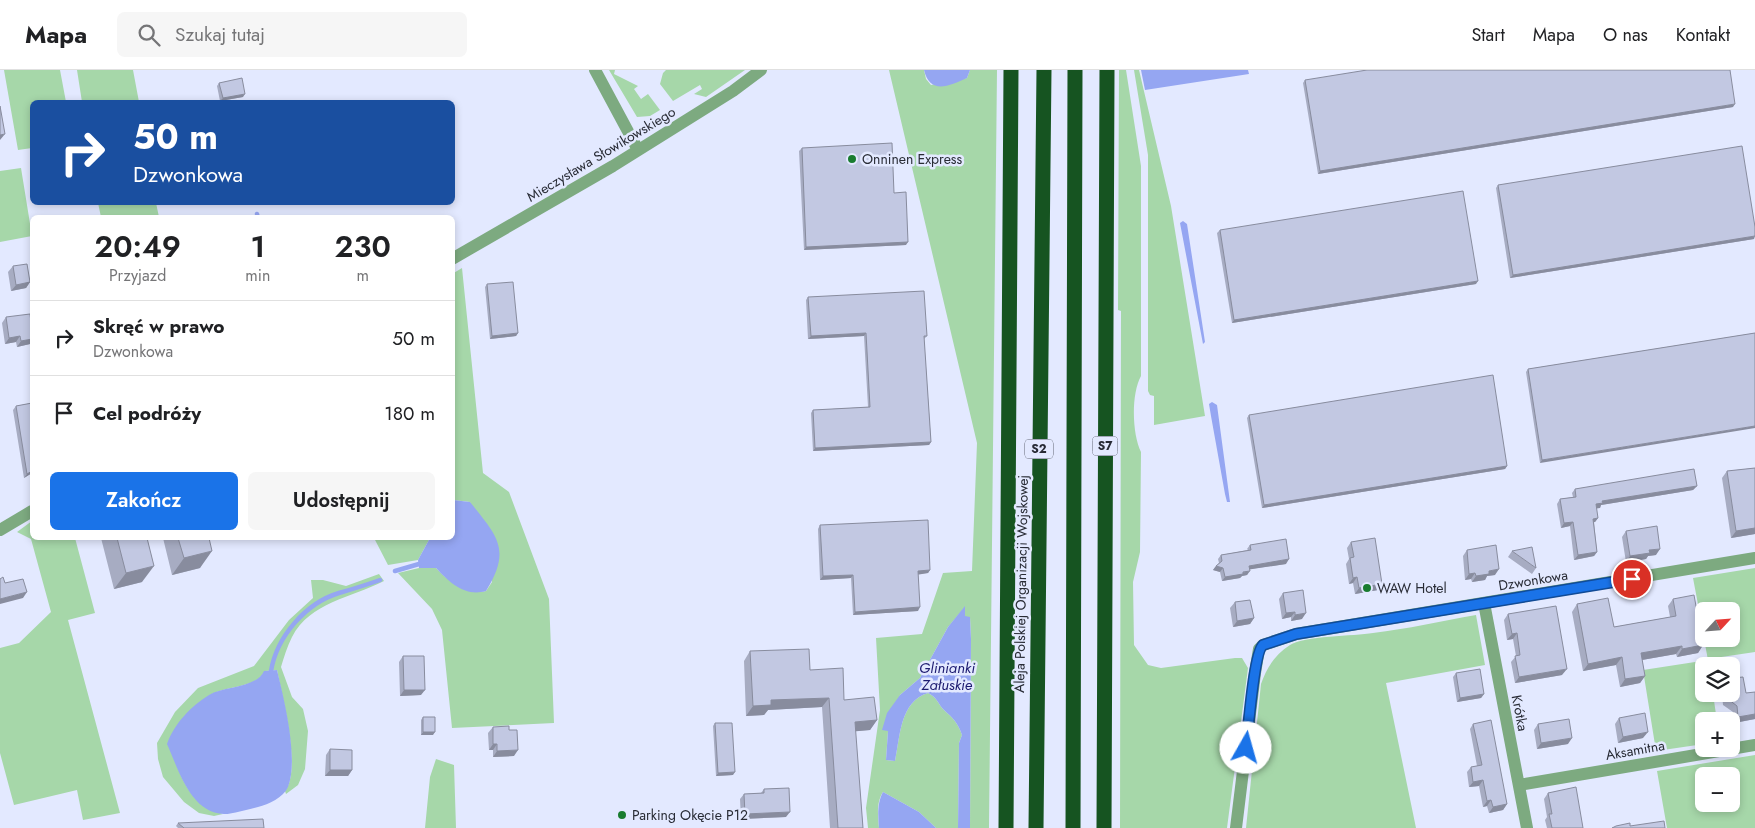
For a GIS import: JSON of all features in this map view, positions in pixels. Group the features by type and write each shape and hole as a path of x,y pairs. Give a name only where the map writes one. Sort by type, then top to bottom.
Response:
{"highway":[{"path":"1006,828 1011,70"},
{"name":"Aleja Polskiej Organizacji Wojskowej","path":"1036,828 1044,70"},
{"path":"1073,828 1075,70"},
{"name":"S7","path":"1104,828 1107,70"}],"street":[{"path":"596,70 638,150"},
{"name":"Mieczysława Słowikowskiego","path":"455,257 638,150 734,91 761,70"},
{"path":"0,530 30,512"},
{"name":"Dzwonkowa","path":"1236,828 1259,649 1263,645 1296,634 1755,558"},
{"name":"Krótka","path":"1484,603 1527,828"},
{"name":"Aksamitna","path":"1519,785 1755,745"}],"green space":[{"path":"4,70 60,70 66,100 30,100 30,148 18,150"},
{"path":"77,70 133,70 139,100 82,100"},
{"path":"609,70 615,70 614,74 638,86 634,89 641,99 648,94 660,110 650,116 637,117"},
{"path":"666,70 745,70 706,97 694,94 702,89 700,85 673,101 660,84 663,73"},
{"path":"889,70 924,70 926,79 931,85 967,78 970,70 997,70 989,828 970,828 971,639 970,617 964,617 965,607 948,627 920,678 900,695 888,731 886,760 895,761 900,731 907,712 919,697 928,693 955,721 962,735 959,743 958,828 936,828 919,812 883,792 878,805 879,828 868,828 866,808 880,710 876,638 922,634 943,573 972,571 977,443"},
{"path":"1119,70 1126,70 1141,166 1141,376 1134,403 1134,425 1141,452 1140,552 1133,582 1134,645 1148,665 1161,668 1242,658 1248,668 1227,828 1120,828 1121,311 1118,310"},
{"path":"1134,70 1139,70 1171,206 1205,416 1154,425 1154,396 1150,395 1148,391 1148,155"},
{"path":"21,168 30,224 30,236 0,242 0,171"},
{"path":"98,205 156,205 159,215 101,215"},
{"path":"462,268 483,473 509,492 549,599 554,723 452,728 442,630 432,609 398,573 419,568 436,568 446,578 459,586 479,592 486,591 492,582 470,502 455,500 455,272"},
{"path":"30,522 30,538 17,532"},
{"path":"31,540 76,540 95,613 68,620 120,813 83,820 77,790 14,805 0,753 0,648 19,643 51,612"},
{"path":"375,540 429,540 418,560 388,565"},
{"path":"1755,568 1755,652 1707,657 1706,648 1740,648 1740,602 1698,602 1693,578"},
{"path":"379,574 384,581 332,602 309,616 300,625 287,648 281,667 292,697 303,709 308,731 305,769 298,785 286,794 285,791 290,781 292,767 286,714 277,670 265,671 261,677 249,684 218,691 207,697 168,744 182,777 193,795 201,803 223,814 214,816 199,813 184,802 163,777 158,759 157,743 175,712 198,688 254,666 289,620 313,598 311,580 323,580 346,586"},
{"path":"1476,615 1485,665 1386,683 1416,828 1246,828 1261,684 1268,667 1280,653 1290,645 1306,640 1386,631"},
{"path":"1695,662 1695,702 1714,702 1716,712 1695,712 1695,745 1656,751 1643,670"},
{"path":"1755,755 1755,828 1667,828 1657,771"},
{"path":"436,759 454,765 456,828 425,828 430,777"}],"water":[{"path":"924,70 970,70 967,78 954,84 935,86 927,78"},
{"path":"1141,70 1248,70 1249,74 1145,90"},
{"path":"1183,221 1187,224 1205,342 1203,344 1180,223"},
{"path":"1212,402 1217,405 1230,502 1227,502 1225,494 1209,404"},
{"path":"455,500 470,502 488,524 498,544 498,564 494,577 486,591 471,592 458,587 436,568 419,568 418,560 429,540 455,540"},
{"name":"Glinianki Załuskie","path":"965,606 965,616 970,617 971,639 970,828 958,828 959,743 962,735 955,721 928,693 919,697 912,704 903,721 895,761 886,760 888,731 882,730 887,713 900,695 920,678 948,627"},
{"path":"277,670 291,745 291,775 288,787 279,797 262,806 228,814 212,812 202,806 187,788 167,744 170,737 184,716 209,695 255,681 264,671"},
{"path":"883,792 919,812 936,828 879,828 879,805"}],"building":[{"path":"1367,70 1730,70 1735,104 1320,171 1305,80"},
{"path":"242,78 245,94 223,98 219,83"},
{"path":"0,106 5,134 0,135"},
{"path":"892,143 894,193 906,192 908,242 806,247 802,148"},
{"path":"1742,146 1755,236 1513,275 1498,185"},
{"path":"1463,191 1478,281 1234,320 1220,230"},
{"path":"27,264 30,282 16,285 13,266"},
{"path":"513,282 518,333 492,336 487,284"},
{"path":"924,291 927,336 924,336 931,442 815,448 813,410 870,407 866,333 811,336 808,297"},
{"path":"30,314 30,339 21,341 20,336 9,338 6,317"},
{"path":"1755,333 1755,426 1542,460 1528,369"},
{"path":"1493,375 1507,466 1264,505 1249,415"},
{"path":"30,403 30,472 27,474 16,406"},
{"path":"1755,468 1755,528 1736,531 1727,471"},
{"path":"1694,469 1697,486 1602,501 1603,503 1596,504 1598,518 1593,519 1597,552 1578,555 1573,522 1564,523 1560,499 1576,497 1575,489"},
{"path":"928,520 930,570 918,571 920,607 855,612 853,575 823,576 820,525"},
{"path":"1657,526 1660,549 1649,550 1650,553 1630,556 1626,531"},
{"path":"1375,538 1382,584 1359,588 1357,577 1353,578 1350,558 1354,557 1351,542"},
{"path":"1286,539 1289,559 1249,566 1250,571 1225,577 1223,568 1216,566 1222,561 1221,555 1251,550 1250,545"},
{"path":"118,540 148,540 154,566 126,573"},
{"path":"179,540 209,540 212,551 184,558"},
{"path":"1496,545 1499,569 1489,571 1489,574 1476,576 1475,573 1469,574 1467,550"},
{"path":"1532,547 1536,568 1512,551"},
{"path":"3,577 5,583 23,579 27,592 0,599 0,579"},
{"path":"1303,590 1306,613 1295,615 1295,612 1286,613 1283,593"},
{"path":"1694,595 1695,647 1682,649 1682,646 1641,653 1645,676 1625,679 1622,657 1588,664 1577,604 1608,598 1614,627 1676,616 1673,599"},
{"path":"1250,600 1254,618 1237,621 1235,602"},
{"path":"1556,606 1567,669 1519,677 1515,656 1520,655 1517,633 1512,634 1508,614"},
{"path":"809,649 810,670 843,668 844,700 874,697 877,720 855,722 863,828 838,828 829,698 771,700 771,705 753,706 750,651"},
{"path":"403,656 424,656 425,690 404,690"},
{"path":"1480,669 1484,694 1460,698 1456,673"},
{"path":"1740,677 1743,677 1746,693 1755,692 1755,714 1740,717 1737,706 1732,702 1740,702"},
{"path":"1645,713 1648,732 1623,737 1619,718"},
{"path":"423,717 435,717 435,732 423,732"},
{"path":"1569,719 1572,738 1541,743 1538,724"},
{"path":"1491,720 1507,804 1493,807 1491,800 1487,801 1483,780 1473,782 1471,767 1482,765 1473,724"},
{"path":"715,723 732,723 735,772 718,773"},
{"path":"509,726 509,730 517,730 518,750 497,751 497,744 493,744 493,727"},
{"path":"330,749 352,750 352,770 330,770"},
{"path":"1576,787 1583,828 1552,828 1549,814 1552,814 1548,793"},
{"path":"789,788 790,812 745,814 744,794 764,793 764,789"},
{"path":"263,819 264,828 184,828 178,823"},
{"path":"1664,821 1665,828 1612,828 1630,823 1630,826"}],"waterway":[{"path":"395,571 419,564"},
{"path":"271,671 274,658 286,634 315,604 339,593 380,580"}],"place":[{"name":"Onninen Express","path":"852,159"},
{"name":"WAW Hotel","path":"1367,588"},
{"name":"Parking Okęcie P12","path":"622,815"}],"route":[{"path":"1246,748 1255,673 1259,649 1263,645 1296,634 1632,579"}]}
